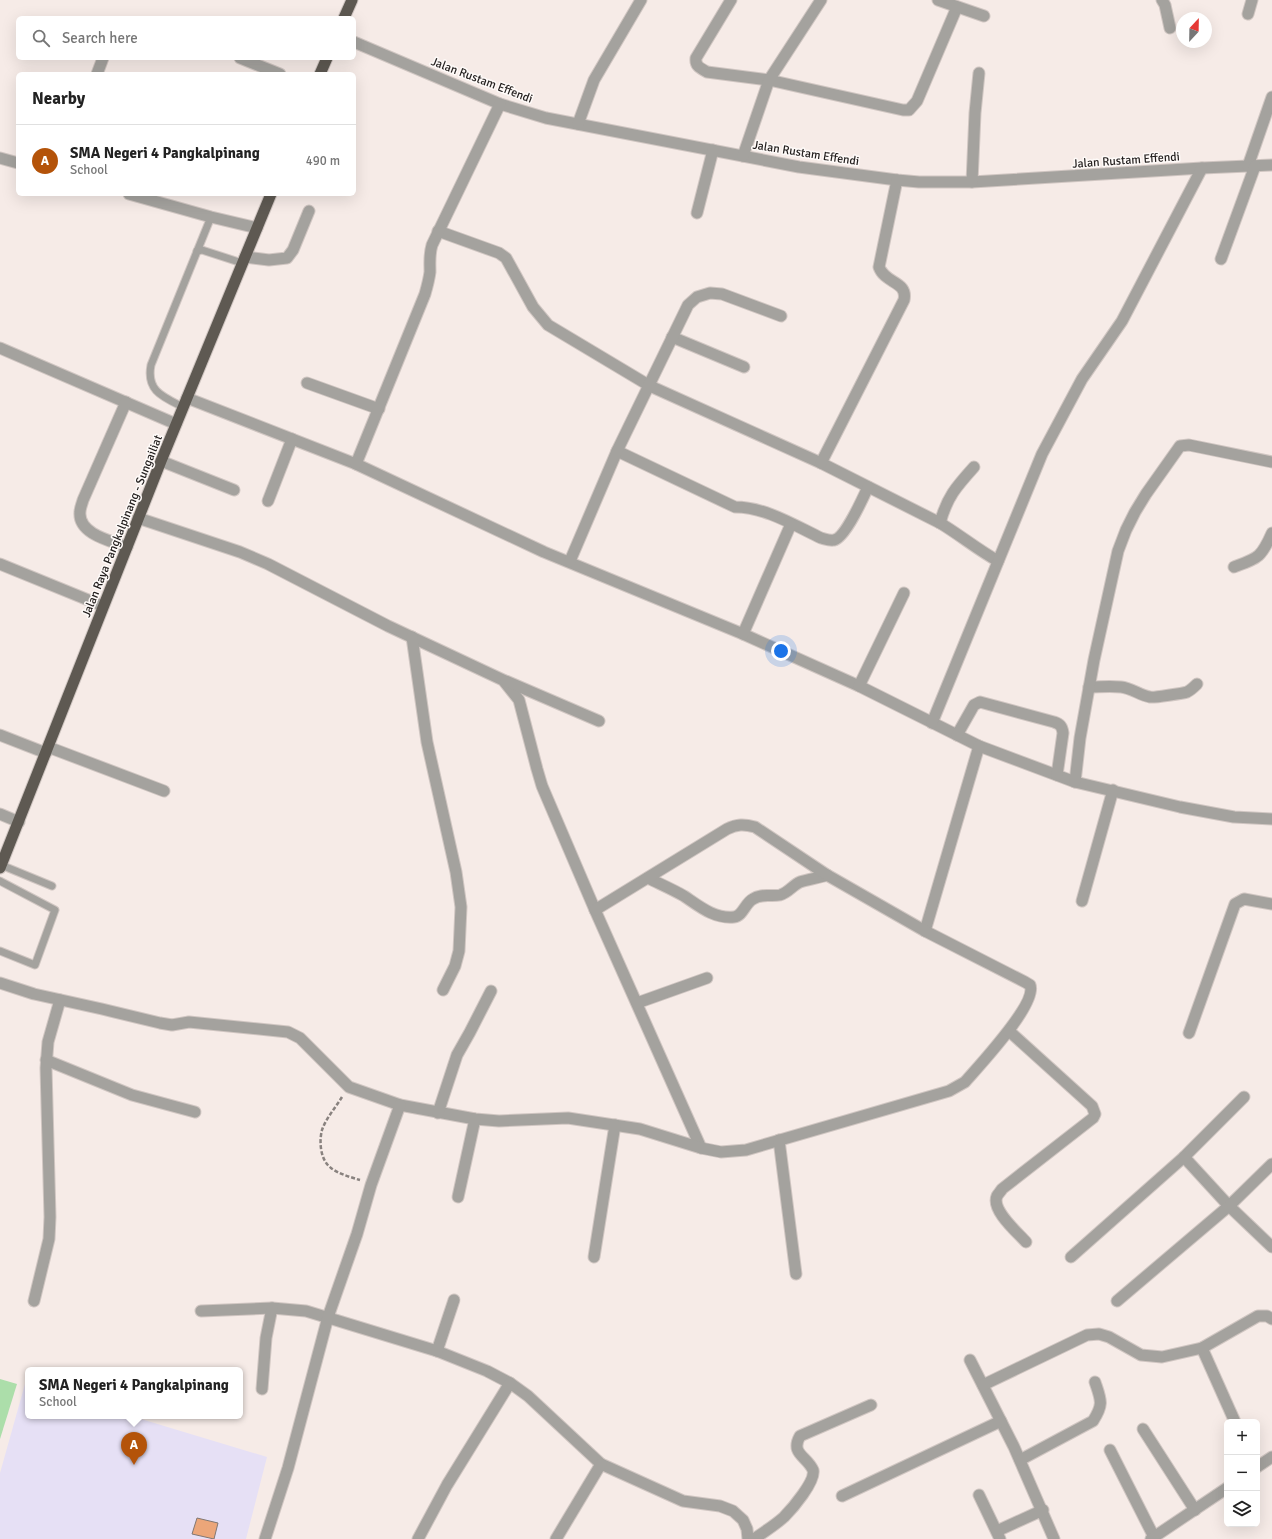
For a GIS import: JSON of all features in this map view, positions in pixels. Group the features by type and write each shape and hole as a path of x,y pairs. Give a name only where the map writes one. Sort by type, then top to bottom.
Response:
{"highway":[{"path":"345,16 352,0"},
{"path":"321,72 326,60"},
{"name":"Jalan Raya Pangkalpinang - Sungailiat","path":"2,861 19,822 138,518 270,196"}],"street":[{"path":"578,124 594,80 641,0"},
{"path":"732,0 696,58 696,62 699,67 707,72 770,80 903,110 909,110 917,101 957,7"},
{"path":"743,156 770,80 821,0"},
{"path":"938,0 984,16"},
{"path":"1248,14 1252,0"},
{"path":"1165,2 1170,28"},
{"name":"Jalan Rustam Effendi","path":"356,43 500,104 546,118 799,168 920,182 972,182 1272,165"},
{"path":"98,72 102,60"},
{"path":"245,60 275,72"},
{"path":"972,182 975,112 979,73"},
{"path":"1220,259 1252,166 1272,97"},
{"path":"356,464 425,294 430,270 429,255 438,231 500,104"},
{"path":"697,213 713,150"},
{"path":"0,158 16,162"},
{"path":"932,723 1042,454 1082,379 1122,321 1202,168"},
{"path":"821,463 904,300 905,295 900,285 881,273 879,267 897,180"},
{"path":"136,196 210,217 257,228"},
{"path":"243,260 287,258 293,250 310,211"},
{"path":"438,231 499,252 506,258 533,307 548,324 650,386 821,463 956,532 981,551 998,561"},
{"path":"570,561 617,451 650,386 688,305 697,297 710,293 722,294 781,316"},
{"path":"672,337 744,367"},
{"path":"0,348 176,424"},
{"path":"307,383 379,408"},
{"path":"126,402 83,500 80,520 85,528 91,533 127,548"},
{"path":"185,403 292,439 356,464 544,552 570,561 744,634 859,686 979,746 1057,776 1075,782 1180,807 1234,817 1272,818"},
{"path":"268,501 292,439"},
{"path":"1075,782 1080,738 1089,687 1118,552 1126,530 1146,494 1180,446 1189,445 1272,462"},
{"path":"617,451 735,507 754,509 821,538 834,540 843,533 868,487"},
{"path":"161,461 234,490"},
{"path":"940,524 944,507 949,498 974,467"},
{"path":"138,518 240,552 261,561 412,637 503,680 599,721"},
{"path":"744,634 791,524"},
{"path":"1234,567 1256,559 1265,550 1272,533"},
{"path":"0,564 103,606"},
{"path":"859,686 904,593"},
{"path":"412,637 427,742 456,872 460,907 459,951 455,966 443,990"},
{"path":"503,680 519,700 540,780 595,910 701,1148"},
{"path":"1089,687 1120,687 1156,698 1169,694 1186,693 1197,684"},
{"path":"957,735 974,705 980,702 1059,724 1063,733 1057,776"},
{"path":"0,735 164,791"},
{"path":"925,932 979,746"},
{"path":"1082,901 1113,790"},
{"path":"0,814 19,822"},
{"path":"0,983 60,1000 166,1024 189,1022 288,1032 300,1038 348,1087 400,1105 475,1119 499,1121 568,1118 650,1132 701,1148 721,1152 746,1150 949,1091 965,1082 1009,1031 1032,994 1030,986 925,932 827,875 755,827 740,824 727,829 595,910"},
{"path":"648,878 683,896 707,912 727,917 736,917 753,899 760,896 780,895 788,891 799,882 827,875"},
{"path":"1189,1033 1235,904 1244,899 1272,904"},
{"path":"637,1003 707,978"},
{"path":"438,1113 457,1055 491,991"},
{"path":"34,1301 50,1229 46,1060 48,1042 60,1000"},
{"path":"1009,1031 1092,1106 1095,1114 1093,1118 1002,1189 997,1196 996,1203 998,1210 1026,1242"},
{"path":"46,1060 132,1095 195,1112"},
{"path":"1071,1257 1184,1157 1244,1097"},
{"path":"265,1539 288,1468 328,1318 400,1105"},
{"path":"458,1197 475,1119"},
{"path":"594,1257 614,1125"},
{"path":"779,1140 796,1274"},
{"path":"1184,1157 1229,1206 1272,1247"},
{"path":"1117,1301 1229,1206 1272,1164"},
{"path":"436,1351 454,1300"},
{"path":"262,1389 266,1338 272,1308"},
{"path":"201,1311 272,1308 306,1311 436,1351 487,1370 510,1383 545,1411 601,1464 683,1501 720,1506 733,1511 743,1520 747,1529 748,1539"},
{"path":"983,1385 1087,1335 1099,1334 1109,1337 1141,1355 1162,1357 1202,1348 1258,1316 1267,1316 1272,1319"},
{"path":"1202,1348 1234,1419"},
{"path":"970,1360 1020,1460 1054,1539"},
{"path":"1020,1460 1093,1421 1101,1405 1095,1382"},
{"path":"418,1539 447,1485 510,1383"},
{"path":"754,1539 784,1518 802,1495 813,1477 813,1471 797,1448 797,1441 800,1436 871,1405"},
{"path":"842,1496 1001,1421"},
{"path":"1143,1429 1195,1510"},
{"path":"1110,1450 1153,1538 1224,1490"},
{"path":"1260,1465 1272,1457"},
{"path":"556,1539 601,1464"},
{"path":"979,1495 998,1535 1042,1510"}],"lane":[{"path":"185,403 164,397 152,388 149,376 151,365 210,217"},
{"path":"197,251 202,250 243,260"},
{"path":"2,861 52,886"},
{"path":"0,881 55,910 35,965 0,951"}],"path":[{"path":"348,1087 322,1128 321,1151 324,1160 330,1167 372,1185"}],"shaded area":[{"path":"25,1384 25,1419 141,1419 267,1457 246,1539 0,1539 0,1473"}],"green space":[{"path":"0,1379 17,1384 0,1439"}],"building":[{"path":"197,1518 218,1523 214,1539 192,1534"}],"place":[{"name":"SMA Negeri 4 Pangkalpinang","path":"134,1465"}]}
